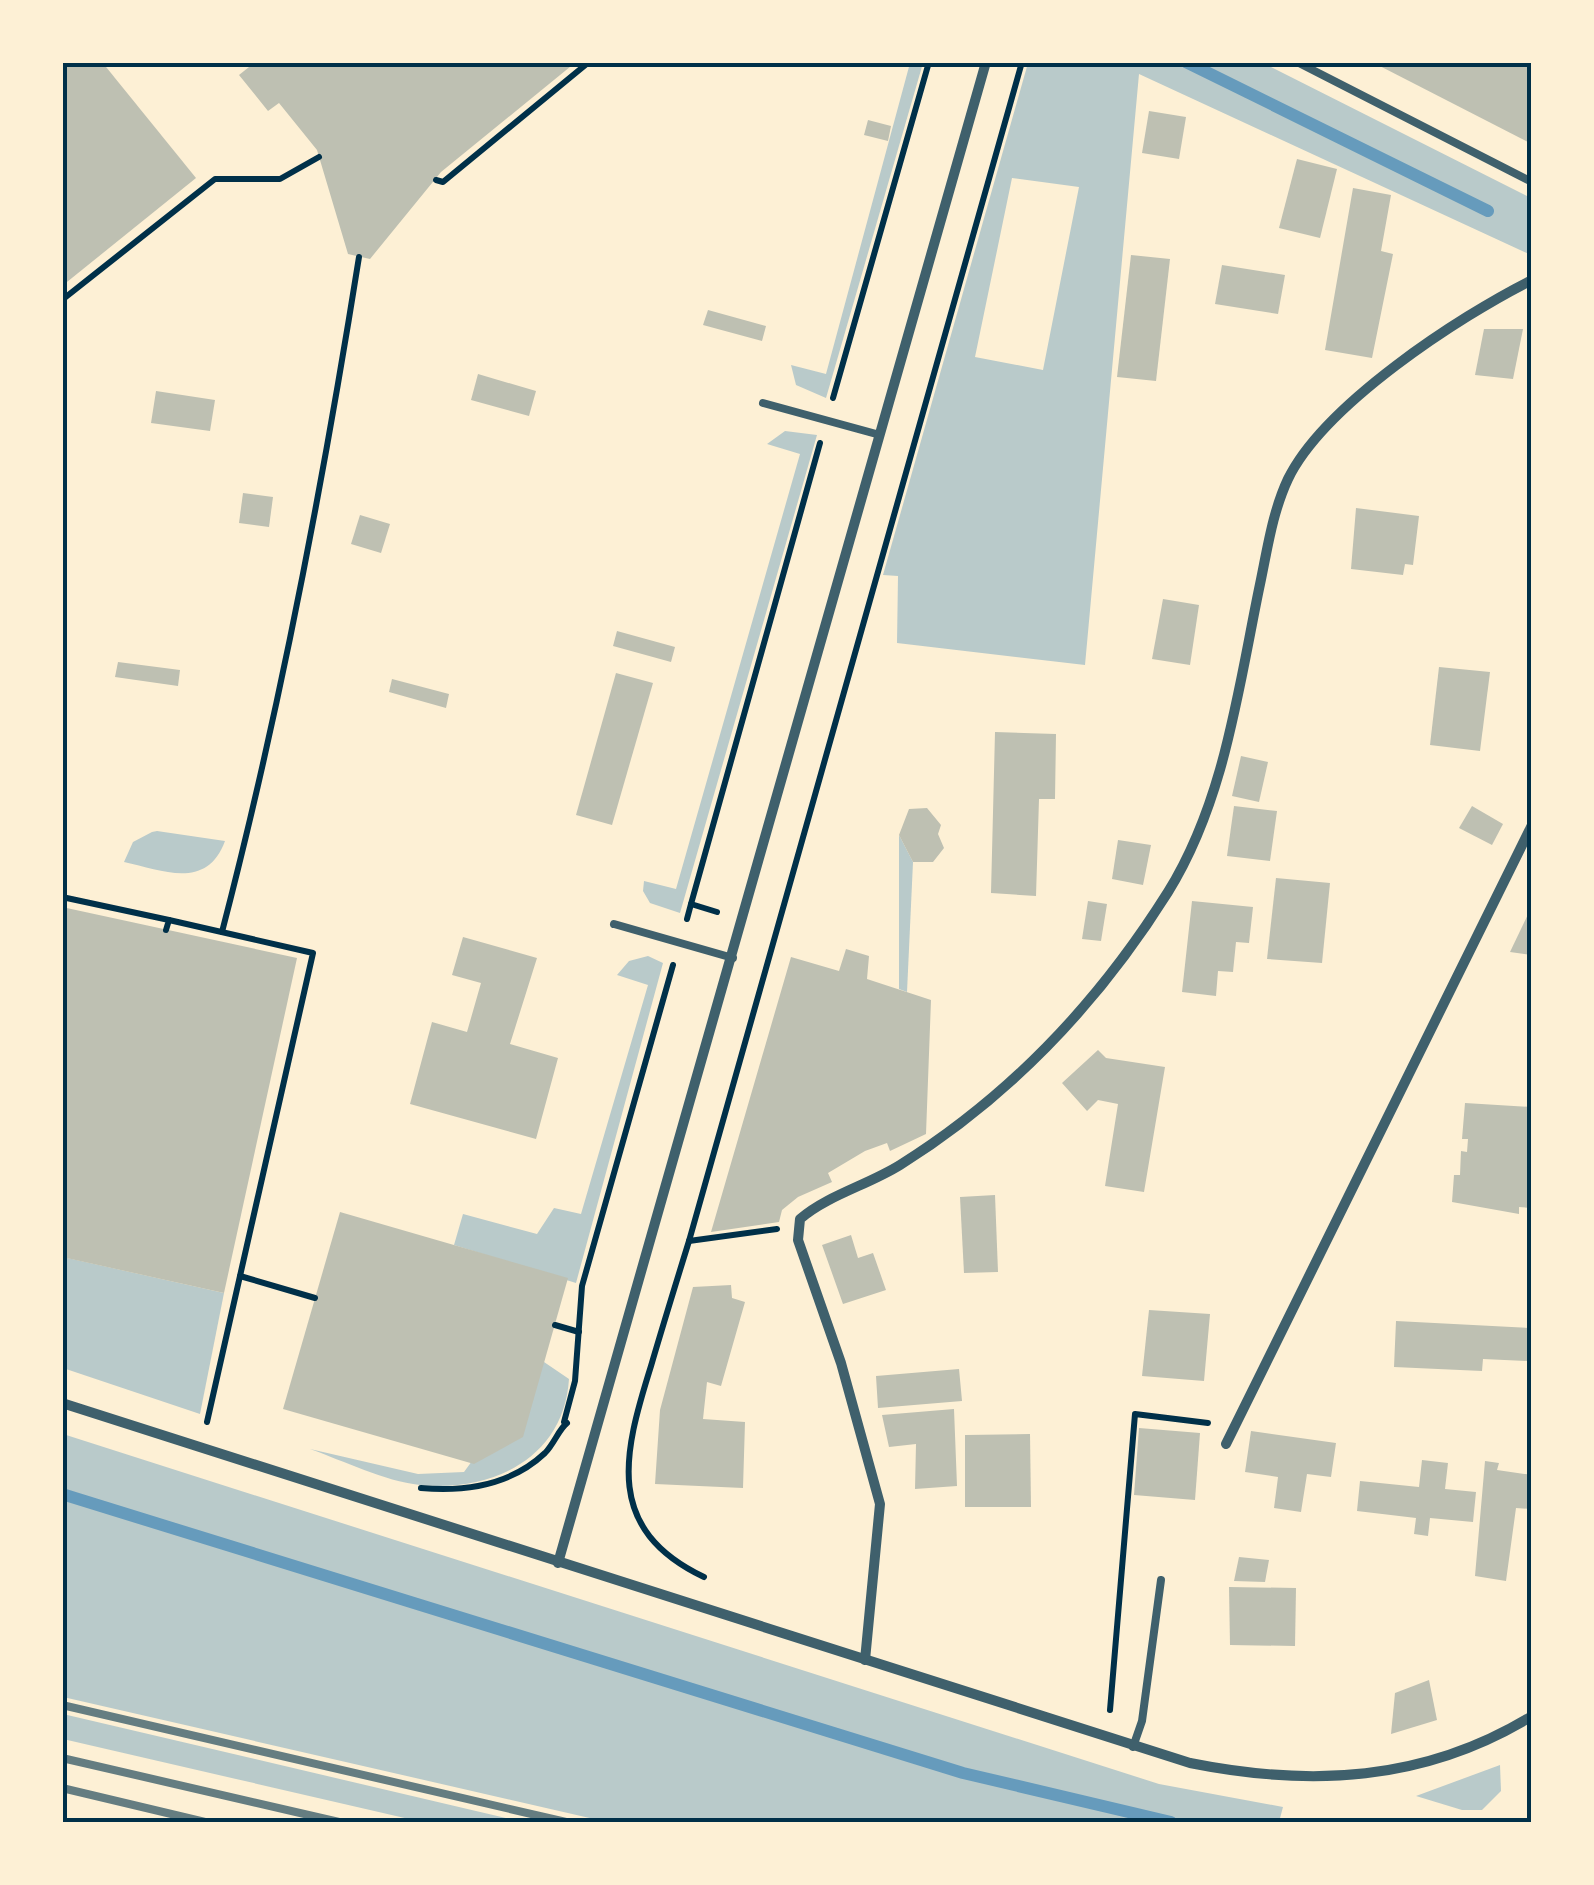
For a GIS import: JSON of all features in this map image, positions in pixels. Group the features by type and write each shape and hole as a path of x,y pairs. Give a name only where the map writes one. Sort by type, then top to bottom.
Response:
{"street":[{"path":"558,1563 986,62"},
{"path":"865,1660 880,1504 866,1444 796,1227 806,1213 897,1167 968,1119 1032,1066 1112,970 1186,859 1223,754 1278,501 1301,456 1373,385 1440,332 1532,280"},
{"path":"1226,1444 1532,825"},
{"path":"62,1404 1133,1747 1245,1774 1346,1778 1407,1767 1463,1750 1532,1716"}],"lane":[{"path":"1298,62 1532,182"},
{"path":"762,403 880,436"},
{"path":"614,924 733,958"},
{"path":"1133,1747 1142,1721 1161,1580"}],"path":[{"path":"436,180 444,182 590,62"},
{"path":"691,904 928,62"},
{"path":"62,300 214,179 280,179 318,157"},
{"path":"162,206 168,214"},
{"path":"222,932 254,807 327,460 359,256"},
{"path":"96,260 102,268"},
{"path":"62,897 313,954 207,1422"},
{"path":"166,930 168,920"},
{"path":"406,1483 424,1488 489,1485 527,1470 550,1448 564,1422 576,1381 582,1286 680,942"},
{"path":"689,1241 796,1227"},
{"path":"240,1276 315,1298"},
{"path":"555,1325 579,1332"},
{"path":"1110,1710 1135,1414 1234,1426"},
{"path":"190,1417 225,1428"},
{"path":"564,1422 630,1443"}],"shaded area":[{"path":"910,63 923,63 826,398 796,385 791,365 826,374"},
{"path":"1028,63 1263,63 1531,198 1531,255 1139,74 1085,665 897,643 898,576 883,575","holes":["1012,178 1079,187 1043,370 975,357"]},
{"path":"785,431 817,435 680,913 650,903 643,891 644,881 676,889 800,454 767,444"},
{"path":"152,832 225,841 217,856 196,872 169,872 124,862 133,842"},
{"path":"899,835 913,862 907,992 899,989"},
{"path":"648,956 663,963 576,1283 454,1245 463,1214 537,1234 554,1208 581,1214 648,985 617,975 629,961"},
{"path":"63,1257 224,1293 200,1414 63,1368"},
{"path":"544,1362 569,1379 564,1407 554,1430 539,1449 498,1475 447,1486 420,1485 378,1475 310,1449 418,1474 464,1472"},
{"path":"63,1434 1159,1784 1283,1807 1279,1822 607,1822 63,1697"},
{"path":"63,1714 523,1822 422,1822 63,1739"},
{"path":"1500,1765 1501,1791 1482,1810 1462,1810 1416,1796"}],"building":[{"path":"62,62 102,62 196,178 62,286"},
{"path":"246,62 576,62 441,172 370,259 348,254 317,150 279,103 268,111 239,75 249,67"},
{"path":"1372,62 1532,62 1532,144"},
{"path":"1149,111 1186,117 1179,159 1142,153"},
{"path":"868,120 891,126 888,141 864,135"},
{"path":"1297,159 1337,169 1320,238 1279,228"},
{"path":"1353,188 1391,195 1381,251 1393,254 1372,358 1325,350"},
{"path":"1131,255 1170,259 1156,381 1117,377"},
{"path":"1222,265 1285,275 1278,314 1215,304"},
{"path":"708,310 766,326 762,341 703,325"},
{"path":"1484,329 1523,329 1513,379 1475,375"},
{"path":"478,374 536,391 529,416 471,400"},
{"path":"156,391 215,400 210,431 151,423"},
{"path":"243,493 273,497 269,527 239,523"},
{"path":"1356,508 1419,516 1413,565 1405,564 1403,575 1351,569"},
{"path":"360,515 390,524 381,553 351,544"},
{"path":"1163,599 1199,605 1190,665 1152,659"},
{"path":"617,631 675,647 671,662 613,646"},
{"path":"118,662 180,670 178,686 115,677"},
{"path":"1439,667 1490,672 1480,751 1430,745"},
{"path":"616,673 653,683 612,825 576,815"},
{"path":"392,679 449,694 446,708 389,692"},
{"path":"995,732 1056,734 1055,799 1039,799 1036,896 991,893"},
{"path":"1241,756 1268,762 1259,802 1232,796"},
{"path":"1234,806 1277,811 1270,861 1227,856"},
{"path":"1472,806 1503,824 1492,845 1459,828"},
{"path":"927,808 941,825 938,834 944,848 933,862 913,862 899,835 909,809"},
{"path":"1118,840 1151,845 1143,885 1112,879"},
{"path":"1276,878 1330,883 1322,963 1267,959"},
{"path":"1088,901 1107,904 1101,941 1082,939"},
{"path":"1192,901 1253,907 1249,943 1236,942 1233,972 1218,971 1216,996 1182,992"},
{"path":"1532,906 1532,955 1510,952"},
{"path":"62,907 297,958 224,1293 62,1257"},
{"path":"463,937 537,958 510,1044 558,1058 536,1139 410,1104 432,1022 467,1032 481,983 452,975"},
{"path":"846,949 869,956 867,979 931,1000 926,1134 890,1151 887,1143 865,1151 828,1173 832,1182 798,1197 782,1210 779,1222 711,1232 791,957 839,971"},
{"path":"1098,1050 1106,1058 1165,1067 1144,1192 1105,1186 1118,1104 1098,1100 1087,1111 1062,1083"},
{"path":"1465,1103 1532,1107 1532,1208 1519,1207 1519,1214 1452,1202 1454,1175 1460,1175 1461,1151 1467,1152 1468,1139 1462,1139"},
{"path":"995,1195 998,1272 964,1273 960,1197"},
{"path":"340,1212 568,1278 523,1437 474,1464 283,1409"},
{"path":"851,1235 858,1258 873,1253 886,1290 843,1304 822,1245"},
{"path":"731,1285 732,1298 745,1302 721,1386 707,1382 703,1419 745,1422 743,1488 655,1484 660,1410 693,1287"},
{"path":"1149,1310 1210,1314 1204,1381 1142,1376"},
{"path":"1396,1321 1530,1328 1528,1361 1483,1359 1482,1371 1394,1367"},
{"path":"959,1369 962,1401 878,1408 876,1376"},
{"path":"954,1409 957,1486 915,1489 916,1444 889,1447 882,1415"},
{"path":"1139,1428 1200,1433 1195,1500 1134,1495"},
{"path":"1251,1431 1336,1443 1331,1477 1307,1474 1301,1512 1274,1508 1278,1477 1245,1472"},
{"path":"1030,1434 1031,1507 965,1507 965,1435"},
{"path":"1422,1460 1448,1463 1445,1489 1476,1492 1473,1522 1430,1518 1428,1536 1414,1534 1416,1518 1357,1511 1360,1481 1419,1487"},
{"path":"1485,1461 1499,1463 1497,1470 1532,1475 1532,1509 1516,1508 1506,1581 1475,1576"},
{"path":"1239,1557 1269,1560 1265,1582 1234,1581"},
{"path":"1229,1587 1296,1588 1295,1646 1230,1645"},
{"path":"1429,1680 1437,1720 1391,1734 1395,1693"}],"waterway":[{"path":"1186,62 1488,211"},
{"path":"62,1494 963,1773 1171,1822"}],"railway":[{"path":"62,1705 566,1822"},
{"path":"62,1758 339,1822"},
{"path":"62,1788 205,1822"}]}
